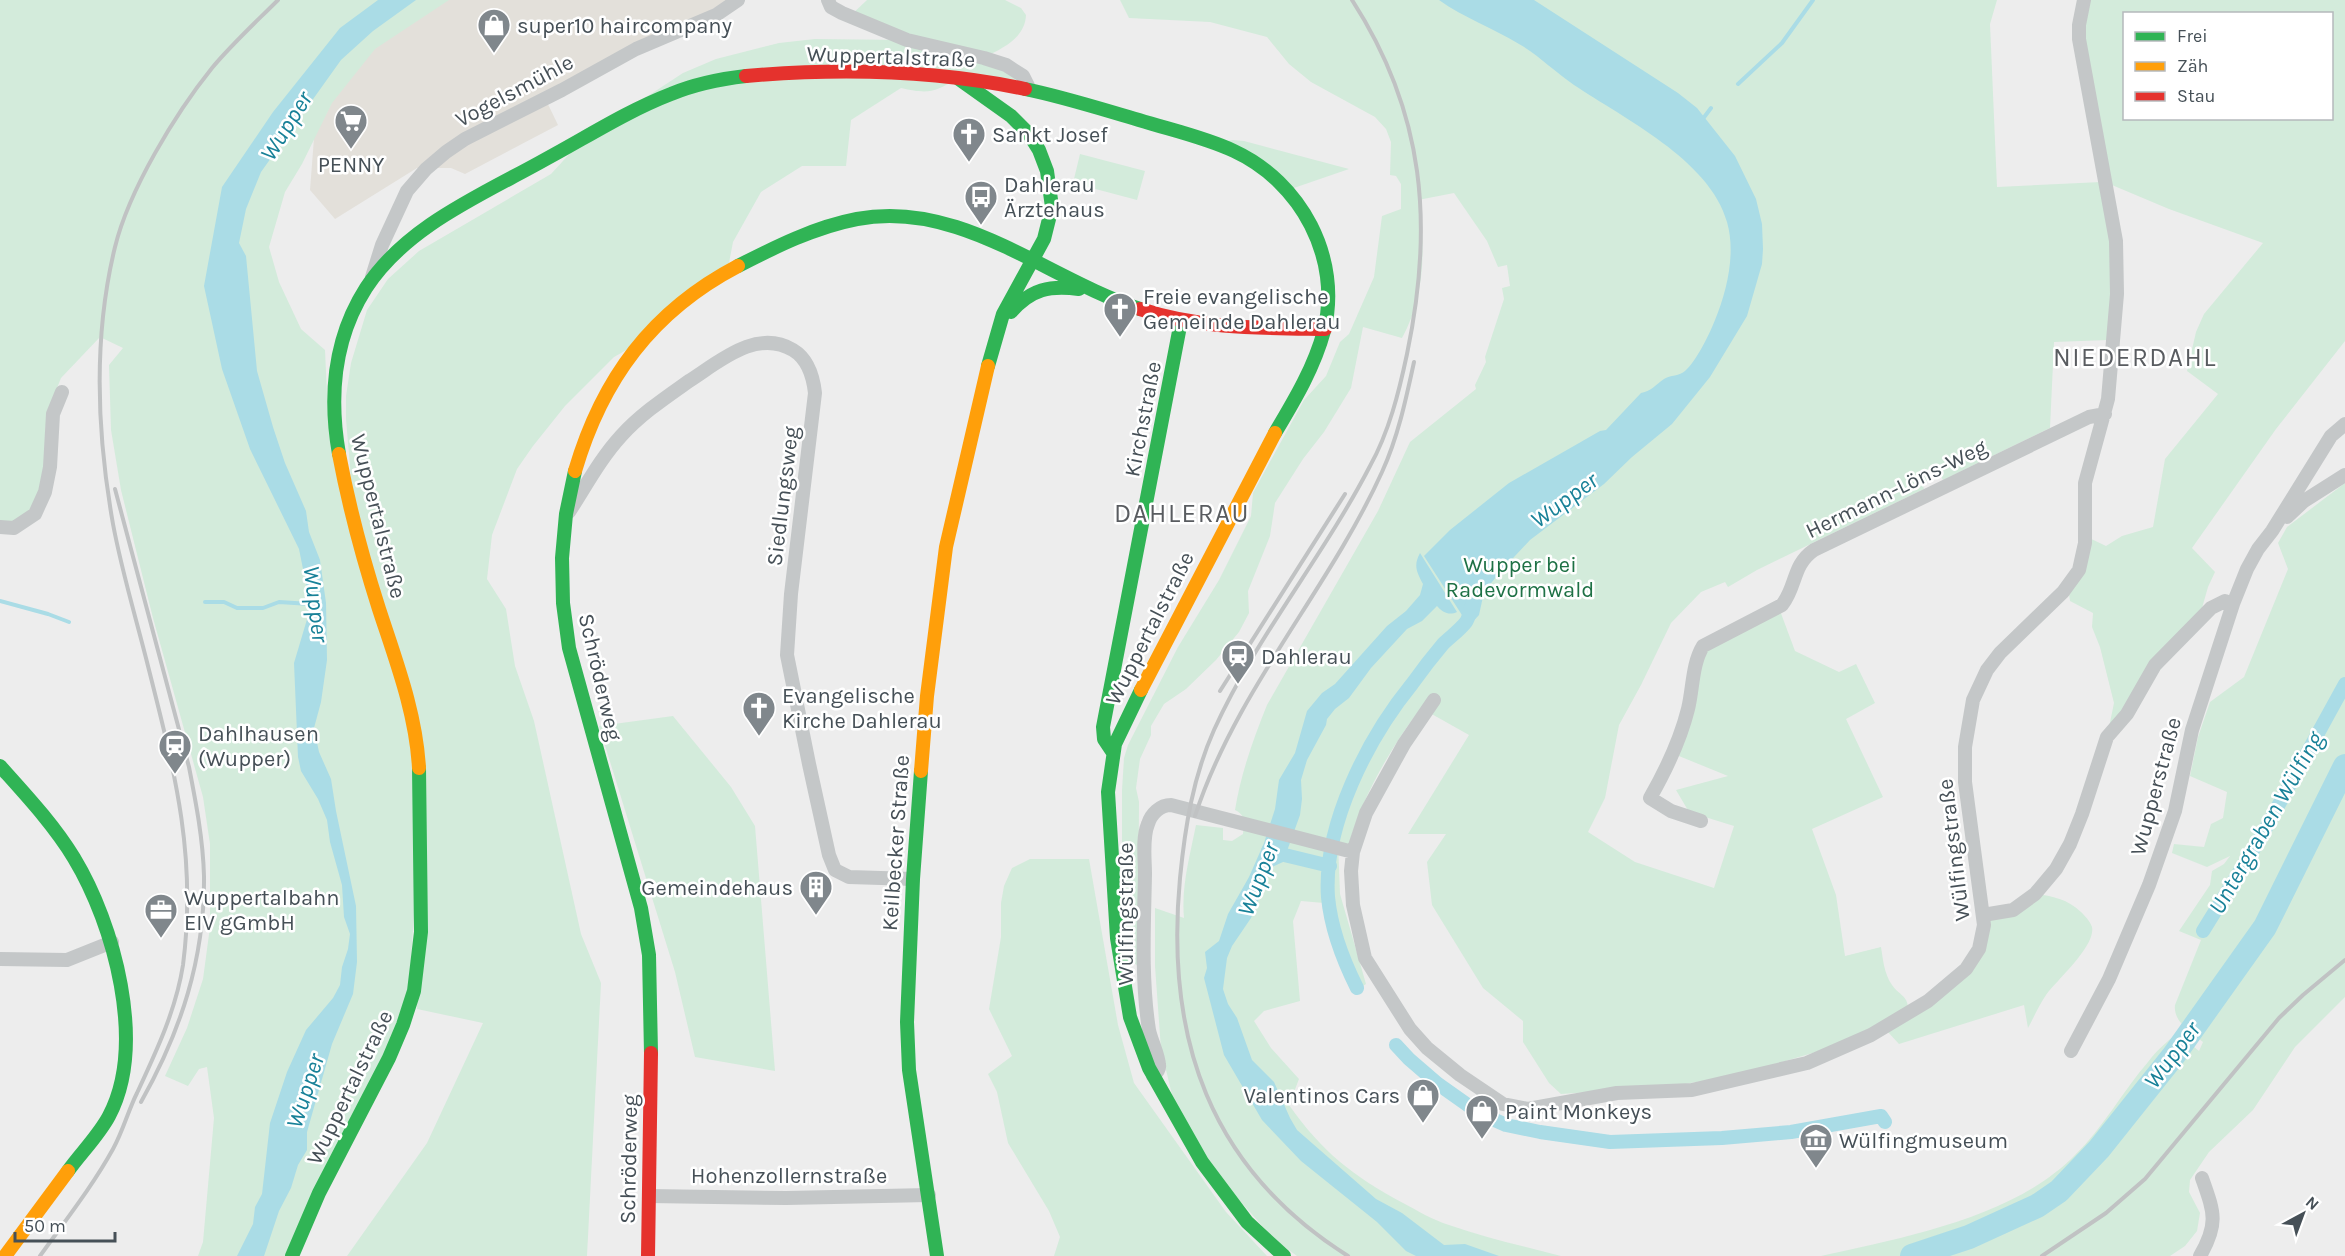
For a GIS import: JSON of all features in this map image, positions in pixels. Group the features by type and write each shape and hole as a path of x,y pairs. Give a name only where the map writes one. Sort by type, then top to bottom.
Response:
{"main road":[{"name":"Wuppertalstraße","path":"292,1256 307,1220 396,1046 411,1008 418,981 421,945 421,837 417,739 350,502 340,456 336,422 336,378 339,355 357,307 372,279 405,245 474,200 649,104 688,88 718,80 791,73 885,74 957,78 1030,90 1217,143 1245,156 1271,174 1288,190 1304,212 1319,241 1328,283 1325,329 1319,350 1309,374 1230,518 1121,728 1112,751 1108,781 1115,902 1124,986 1138,1045 1184,1134 1212,1179 1255,1230 1284,1256"},
{"name":"Keilbecker Straße","path":"937,1256 907,1048 907,995 927,696 946,548 998,329 1005,309 1033,260 1050,221 1052,195 1044,162 1022,126 957,78"},
{"name":"Schröderweg","path":"648,1256 650,955 641,908 569,648 563,615 566,516 574,470 583,438 617,370 664,316 726,272 823,227 854,219 895,215 925,218 955,225 1033,260"},
{"path":"1033,260 1124,304 1181,321 1325,329"},
{"name":"Keilbecker Straße","path":"998,329 1021,301 1041,288 1064,286 1095,291"},
{"name":"Kirchstraße","path":"1112,751 1104,739 1103,727 1181,321"},
{"path":"0,765 74,859 95,898 112,942 125,1027 123,1076 116,1101 102,1127 5,1256"}],"street":[{"name":"Vogelsmühle","path":"372,279 382,245 404,196 426,169 446,152 474,133 562,90 636,49 716,15 738,0"},
{"path":"828,0 831,7 842,13 907,40 1006,65 1023,76 1030,90"},
{"name":"Wülfingstraße","path":"1434,700 1387,772 1349,851 1353,905 1365,958 1410,1029 1427,1048 1460,1075 1503,1104 1523,1109 1617,1093 1692,1090 1808,1063 1871,1035 1928,1001 1957,979 1979,949 1984,925 1965,782 1967,730 1972,700 1983,677 2000,653 2063,592 2079,570 2085,543 2085,483 2105,414 2116,306 2117,255 2079,39 2084,0"},
{"name":"Siedlungsweg","path":"566,516 607,452 643,415 674,392 720,360 744,347 760,343 774,343 798,353 810,371 815,393 791,594 787,647 811,774 829,855 836,870 849,877 914,879"},
{"path":"0,527 14,528 35,514 45,492 50,468 53,414 62,392"},
{"name":"Hermann-Löns-Weg","path":"1701,821 1671,811 1650,798 1670,761 1688,708 1698,658 1703,646 1782,605 1788,596 1797,568 1814,550 2089,417 2105,414"},
{"name":"Wupperstraße","path":"2071,1051 2105,987 2149,885 2175,811 2192,730 2233,604 2254,555 2272,531 2331,436 2345,424"},
{"name":"Wupperstraße","path":"2272,531 2304,501 2345,475"},
{"path":"1983,915 2013,910 2035,894 2056,869 2070,844 2082,814 2107,737 2127,714 2155,665 2211,608 2225,601 2233,604"},
{"name":"Wülfingstraße","path":"1152,1076 1158,1071 1160,1065 1149,1029 1145,978 1145,885 1148,823 1159,809 1169,804 1349,851"},
{"path":"0,959 67,960 112,942"},
{"path":"2200,1256 2209,1241 2214,1212 2202,1178"},
{"name":"Hohenzollernstraße","path":"649,1196 786,1198 929,1195"}],"shaded area":[{"path":"438,0 730,0 544,96 558,125 465,174 451,168 417,168 335,219 310,190 314,138 335,96 369,52"}],"green space":[{"path":"0,0 449,0 375,49 332,103 302,164 285,192 269,247 279,282 301,329 325,350 328,417 407,706 419,838 408,1006 285,1256 198,1256 203,1242 214,1118 207,1067 199,1069 188,1086 165,1076 187,1028 203,979 210,927 210,844 203,797 153,618 121,490 111,430 109,365 123,348 100,337 61,378 47,413 45,437 48,468 34,513 13,527 0,525"},
{"path":"867,0 1005,0 1021,8 1026,15 1022,30 1006,46 985,57 1006,65 1030,90 957,78 943,87 930,91 901,88 851,120 846,166 802,166 761,192 733,242 729,263 630,348 614,357 565,406 533,446 517,469 492,535 487,579 506,609 515,666 534,721 581,934 601,983 587,1256 347,1256 427,1143 483,1023 417,1009 422,772 352,490 346,419 346,396 351,363 367,310 388,279 419,251 551,174 585,137 683,73 716,59 779,43 815,39 904,40 849,17"},
{"name":"Wupper bei Radevormwald","path":"1120,0 1997,0 1990,24 1997,187 2101,182 2114,271 2108,340 2054,342 2050,428 1943,480 1940,474 1922,483 1924,489 1757,570 1728,587 1725,582 1701,592 1671,623 1619,725 1605,798 1588,832 1635,862 1714,888 1734,826 1689,812 1676,790 1728,776 1674,754 1700,652 1779,608 1795,651 1839,672 1856,664 1875,703 1846,719 1883,797 1812,829 1836,895 1845,956 1881,947 1887,976 1892,985 1905,998 1908,1008 1966,969 1983,915 2009,911 2035,894 2060,899 2086,917 2092,927 2092,935 2082,953 2046,995 2028,1028 2024,1005 1899,1044 1887,1031 1738,1075 1667,1087 1561,1094 1549,1083 1523,1042 1523,1021 1483,988 1432,905 1427,862 1446,834 1408,834 1469,735 1421,708 1379,773 1362,808 1349,844 1338,842 1340,894 1366,984 1352,993 1340,962 1324,903 1301,901 1293,921 1300,1001 1264,1011 1254,1021 1271,1048 1299,1079 1289,1105 1326,1150 1354,1173 1385,1193 1443,1223 1561,1256 1297,1256 1274,1239 1215,1173 1173,1099 1161,1049 1155,966 1155,908 1184,918 1185,883 1196,825 1223,828 1223,840 1232,841 1243,834 1243,817 1235,810 1248,757 1267,705 1378,511 1410,442 1476,389 1475,385 1486,362 1485,357 1504,299 1502,288 1510,286 1507,265 1498,267 1487,241 1454,193 1418,200 1421,218 1422,271 1415,306 1402,338 1363,327 1351,388 1275,503 1270,536 1248,591 1249,613 1239,632 1216,660 1186,689 1164,704 1151,726 1151,735 1140,759 1136,788 1139,802 1138,966 1128,958 1122,911 1122,790 1124,758 1128,745 1178,647 1219,580 1251,516 1253,493 1304,400 1326,376 1340,342 1349,334 1374,277 1382,216 1401,209 1401,184 1396,176 1390,175 1391,142 1386,129 1375,117 1311,82 1289,64 1267,37 1210,22 1129,18"},
{"path":"2088,0 2345,0 2345,341 2276,429 2192,548 2215,572 2198,622 2107,737 2114,703 2100,647 2092,627 2093,613 2070,601 2068,587 2085,536 2106,546 2122,536 2153,527 2165,459 2218,394 2187,371 2196,332 2204,314 2263,243 2169,209 2112,185 2083,34"},
{"path":"1233,140 1349,169 1288,190 1217,143"},
{"path":"1080,154 1145,171 1137,200 1073,183"},
{"path":"2345,483 2345,997 2295,1047 2253,1110 2209,1152 2190,1180 2189,1192 2200,1213 2197,1231 2185,1246 2170,1256 1821,1256 1956,1222 2021,1194 2050,1176 2075,1155 2095,1133 2151,1058 2177,1033 2199,1051 2203,1042 2180,1022 2175,1005 2201,940 2179,931 2210,885 2212,871 2224,864 2230,856 2207,867 2172,853 2174,844 2204,847 2211,824 2223,818 2227,792 2190,776 2198,737 2210,702 2244,677 2288,569 2278,543 2287,527"},
{"path":"673,716 731,787 755,826 775,1071 695,1057 675,972 599,726"},
{"path":"1030,859 1089,859 1118,1025 1134,1083 1226,1212 1267,1256 1054,1256 1060,1237 1049,1211 1008,1143 997,1092 988,1074 1012,1056 989,1009 1001,937 1001,903 1004,886 1012,868"}],"water":[{"path":"378,0 416,0 373,31 341,60 261,172 246,209 239,243 246,256 257,371 285,463 306,511 309,532 320,560 326,603 327,660 321,702 314,728 319,752 331,779 356,906 357,962 353,994 332,1044 307,1132 307,1150 298,1165 291,1188 279,1211 264,1256 237,1256 253,1224 255,1207 262,1194 270,1123 287,1072 306,1030 333,998 340,985 350,934 344,917 342,885 330,842 327,820 318,799 301,771 298,757 294,663 308,616 307,589 299,549 250,449 222,369 204,286 222,187 273,112 340,28"},
{"path":"1439,0 1534,0 1678,93 1697,108 1735,156 1756,199 1762,224 1762,264 1747,316 1710,377 1672,424 1604,484 1530,540 1484,592 1479,615 1469,626 1424,556 1450,530 1509,483 1600,431 1606,430 1641,393 1666,378 1683,373 1689,367 1713,326 1719,309 1729,272 1731,246 1727,222 1718,200 1703,179 1684,160 1639,127 1574,85 1526,48"},
{"path":"1420,553 1457,612 1446,613 1437,606 1422,621 1407,629 1371,668 1349,698 1327,719 1307,760 1301,780 1300,815 1283,862 1272,867 1251,918 1232,946 1227,958 1223,989 1228,1004 1237,1018 1252,1060 1274,1082 1297,1130 1376,1199 1402,1213 1444,1245 1465,1244 1499,1256 1416,1256 1406,1251 1377,1222 1301,1161 1262,1120 1224,1055 1204,978 1207,968 1205,952 1219,941 1228,914 1249,877 1264,843 1275,809 1279,780 1295,753 1307,711 1322,693 1335,684 1387,626 1406,611 1420,595 1423,584 1416,565"}],"waterway":[{"path":"1738,84 1782,43 1813,0"},
{"path":"1702,120 1711,108"},
{"path":"0,601 69,622"},
{"path":"205,602 224,602 237,608 263,608 279,602 310,604"},
{"path":"1357,988 1338,944 1328,897 1328,869 1341,812 1365,756 1380,730 1435,654 1466,622 1472,605"},
{"name":"Untergraben Wülfing","path":"2203,931 2261,837 2345,684"},
{"name":"Wupper","path":"1912,1256 1969,1237 2037,1206 2059,1191 2099,1149 2174,1055 2265,927 2345,766"},
{"path":"1268,851 1330,866"},
{"path":"1396,1045 1438,1084 1479,1113 1506,1125 1540,1132 1610,1142 1722,1138 1791,1132 1881,1116 1885,1122"}],"railway":[{"path":"40,1256 96,1177 120,1135 176,998 183,965 187,926 185,851 175,780 121,561 103,455 100,350 108,281 122,225 131,201 155,153 183,107 212,68 278,0"},
{"path":"1348,1256 1300,1221 1261,1182 1230,1140 1206,1094 1190,1045 1180,992 1177,937 1184,840 1195,784 1214,730 1249,662 1332,533 1377,453 1393,412 1407,354 1420,260 1421,215 1417,171 1409,128 1395,85 1376,42 1352,0"},
{"path":"1195,816 1234,726 1258,683 1336,558 1382,472 1397,432 1414,362"},
{"path":"115,489 189,767 201,835 204,876 200,936 188,993 168,1048 141,1102"},
{"path":"1220,691 1345,494"},
{"path":"2042,1256 2106,1213 2145,1179 2279,1018 2345,960"}],"traffic: fast":[{"path":"339,454 334,411 335,390 337,368 347,327 366,288 403,246 448,213 639,108 689,87 746,76"},
{"path":"959,79 1011,116 1029,134 1039,150 1047,171 1052,207 1044,239 1003,314 988,366"},
{"path":"1025,89 1082,103 1223,146 1258,165 1279,182 1297,202 1311,225 1321,250 1327,276 1328,304 1324,331 1315,358 1275,433"},
{"path":"738,266 826,227 857,219 895,216 932,220 967,231 1002,245 1105,296 1140,309"},
{"path":"1011,312 1026,298 1042,290 1079,289"},
{"path":"1112,751 1104,739 1103,727 1181,321"},
{"path":"575,471 566,514 562,558 563,603 569,648 641,908 649,955 651,1053"},
{"path":"1141,690 1115,744 1108,792 1117,938 1130,1017 1149,1068 1202,1162 1247,1222 1284,1256"},
{"path":"0,766 49,822 74,858 89,885 113,950 121,985 125,1020 125,1055 120,1087 105,1123 68,1171"},
{"path":"292,1256 319,1193 389,1058 414,991 421,932 419,768"},
{"path":"921,771 913,879 907,1022 909,1070 937,1256"}],"traffic: slow":[{"path":"575,471 600,406 634,351 680,304 707,284 738,266"},
{"path":"921,771 927,696 946,547 988,366"},
{"path":"1141,690 1275,433"},
{"path":"339,454 362,552 410,707 419,768"},
{"path":"5,1256 68,1171"}],"traffic: jam":[{"path":"746,76 781,73 886,72 956,78 1025,89"},
{"path":"1140,309 1162,316 1208,324 1255,328 1325,329"},
{"path":"648,1256 651,1053"}],"place":[{"name":"super10 haircompany","path":"494,54"},
{"name":"PENNY","path":"351,150"},
{"name":"Sankt Josef","path":"969,163"},
{"name":"Dahlerau Ärztehaus","path":"981,226"},
{"name":"Freie evangelische Gemeinde Dahlerau","path":"1120,338"},
{"name":"Dahlerau","path":"1238,685"},
{"name":"Evangelische Kirche Dahlerau","path":"759,737"},
{"name":"Dahlhausen (Wupper)","path":"175,775"},
{"name":"Gemeindehaus","path":"816,916"},
{"name":"Wuppertalbahn EIV gGmbH","path":"161,939"},
{"name":"Valentinos Cars","path":"1423,1124"},
{"name":"Paint Monkeys","path":"1482,1140"},
{"name":"Wülfingmuseum","path":"1816,1169"}],"district":[{"name":"NIEDERDAHL","path":"2135,357"},
{"name":"DAHLERAU","path":"1182,513"}]}
